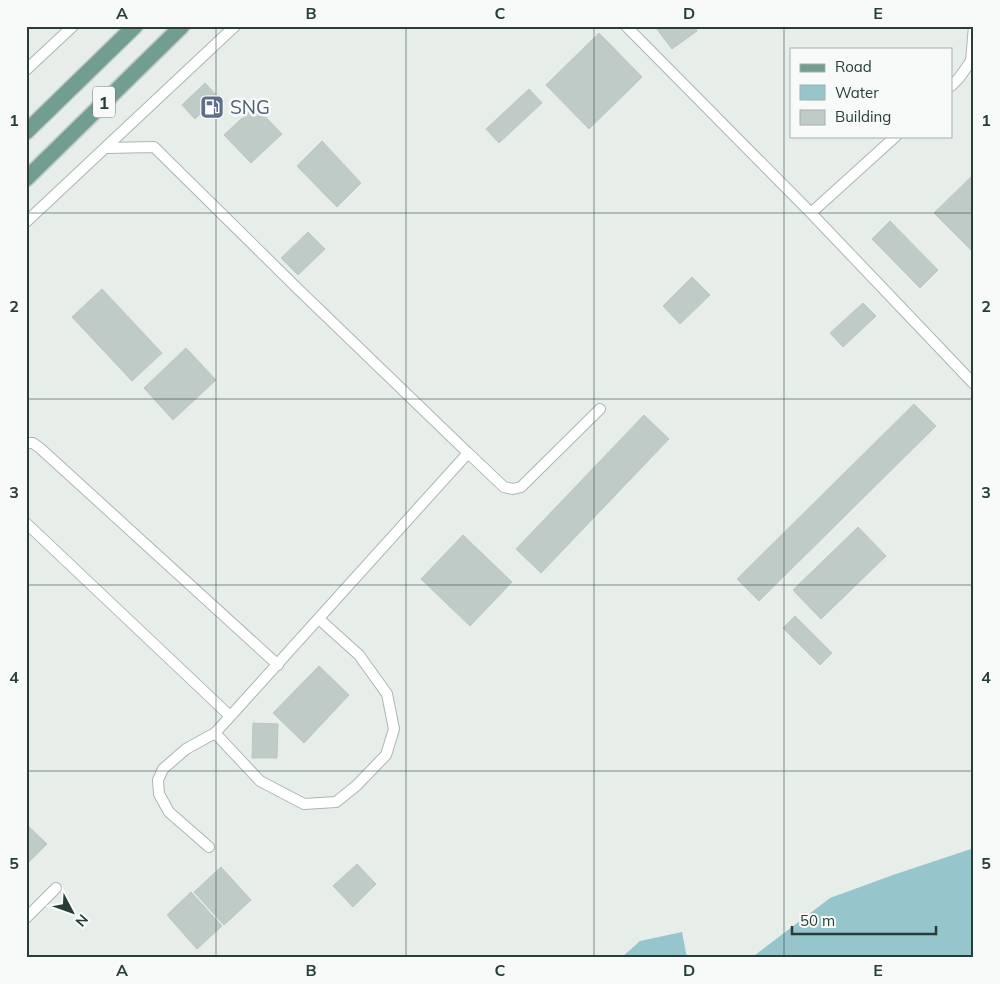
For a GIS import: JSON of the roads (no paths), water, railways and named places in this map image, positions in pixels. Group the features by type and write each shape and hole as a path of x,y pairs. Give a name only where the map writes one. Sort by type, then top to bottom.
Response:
{"main road":[{"name":"1","path":"26,132 135,26"},
{"name":"1","path":"26,179 182,26"}],"lane":[{"path":"26,70 73,26"},
{"path":"26,222 235,26"},
{"path":"626,26 811,213 974,384"},
{"path":"952,85 971,61 974,26"},
{"path":"811,213 894,138"},
{"path":"106,148 154,147 299,290 504,487 513,489 521,486 600,409"},
{"path":"26,443 33,443 41,449 278,665"},
{"path":"209,846 169,812 159,794 158,780 163,769 186,749 215,733 468,452"},
{"path":"26,524 230,716"},
{"path":"215,733 260,781 304,804 336,802 356,786 386,756 394,729 386,694 359,655 319,619"},
{"path":"26,918 56,888"}],"water":[{"path":"974,848 974,958 751,958 830,898"},
{"path":"682,932 687,958 621,958 640,941"}],"place":[{"name":"SNG","path":"212,107"}]}
